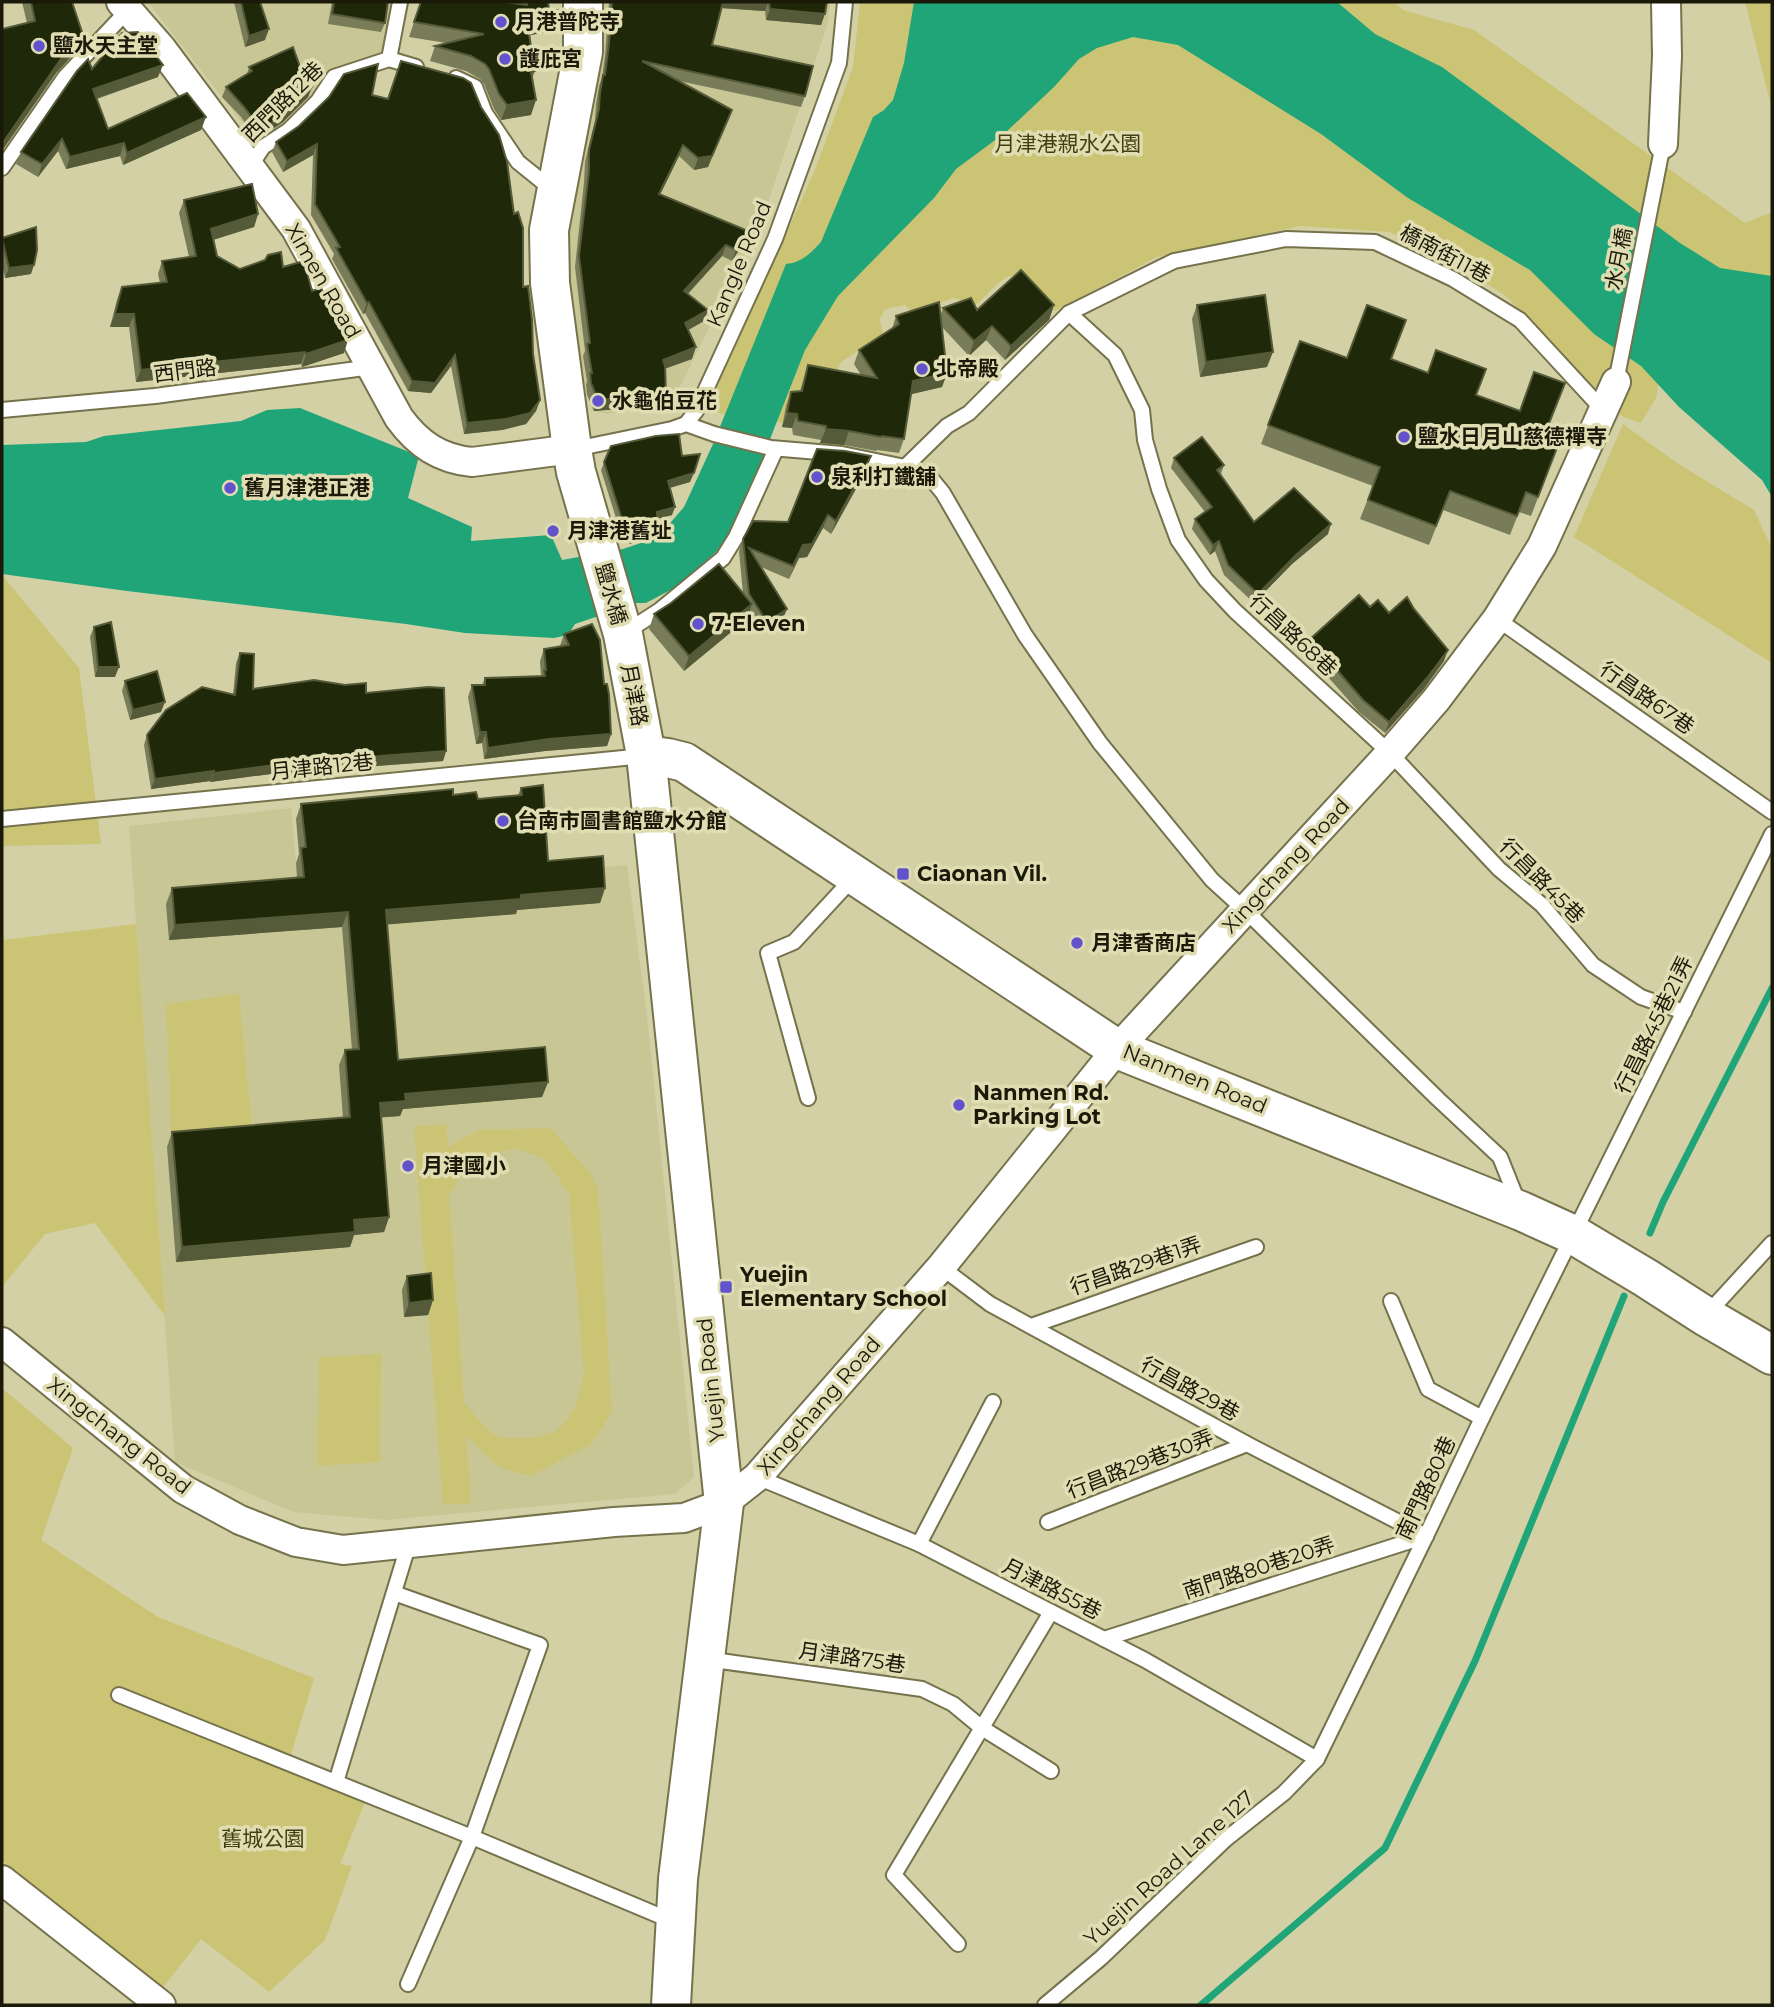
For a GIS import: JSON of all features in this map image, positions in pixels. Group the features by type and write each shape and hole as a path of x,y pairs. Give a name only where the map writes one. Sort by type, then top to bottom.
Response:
{"street":[{"name":"鹽水橋","path":"583,2 583,52 549,230 550,284 574,461 623,634"},
{"path":"1663,144 1667,56 1666,2"},
{"name":"Ximen Road","path":"125,6 162,49 296,229 398,418 410,433 420,443 447,458 472,462 574,461"},
{"name":"Xingchang Road","path":"2,1342 183,1489 240,1520 296,1542 343,1550 614,1522 684,1518 724,1503 757,1477 941,1267 1117,1049 1436,700 1497,619 1542,546 1616,382"},
{"name":"月津路","path":"623,634 646,755"},
{"name":"Nanmen Road","path":"646,755 684,762 1117,1049 1521,1211 1574,1235 1772,1355"},
{"name":"Yuejin Road","path":"646,755 724,1503 678,1879 671,2005"},
{"path":"2,1880 161,2005"}],"lane":[{"path":"400,2 389,59 463,80 475,87 485,113 518,162 555,191"},
{"name":"Kangle Road","path":"686,424 701,401 775,239 839,64 845,2"},
{"path":"2,168 65,77 125,6"},
{"name":"西門路12巷","path":"250,167 263,147 289,130 318,101 334,77 389,59"},
{"name":"水月橋","path":"1616,382 1663,144"},
{"name":"橋南街11巷","path":"905,467 947,426 969,413 1069,313 1174,261 1286,240 1375,242 1452,279 1520,320 1603,410"},
{"name":"行昌路68巷","path":"1069,313 1115,355 1121,366 1142,410 1146,440 1159,489 1178,540 1206,580 1235,611 1390,753"},
{"name":"西門路","path":"2,410 168,394 372,367"},
{"path":"574,461 686,424 774,449 842,454 905,467 929,476 943,493 1025,635 1100,743 1212,880 1500,1157 1521,1211"},
{"path":"623,634 660,610 723,558 762,484 774,449"},
{"name":"行昌路67巷","path":"1497,619 1772,811"},
{"name":"行昌路45巷","path":"1390,753 1499,869 1542,905 1593,965 1641,998 1684,1012"},
{"name":"月津路12巷","path":"2,819 646,755"},
{"name":"行昌路45巷21弄","path":"1574,1235 1772,834"},
{"path":"808,1098 768,953 794,942 855,876"},
{"name":"南門路80巷","path":"1317,1759 1574,1235"},
{"path":"1705,1316 1772,1243"},
{"name":"行昌路29巷1弄","path":"1031,1326 1256,1247"},
{"name":"行昌路29巷","path":"941,1267 990,1304 1247,1444 1426,1536"},
{"path":"1391,1301 1428,1389 1482,1418"},
{"path":"919,1544 993,1402"},
{"name":"行昌路29巷30弄","path":"1048,1522 1247,1444"},
{"name":"月津路55巷","path":"757,1477 919,1544 1145,1660 1317,1759"},
{"name":"南門路80巷20弄","path":"1104,1639 1426,1536"},
{"path":"336,1782 409,1543"},
{"path":"394,1593 540,1644 472,1838 408,1984"},
{"path":"958,1944 894,1875 1051,1612"},
{"name":"月津路75巷","path":"705,1658 922,1689 953,1704 982,1728 1051,1771"},
{"path":"119,1695 675,1923"},
{"name":"Yuejin Road Lane 127","path":"1045,2005 1101,1958 1226,1839 1284,1793 1317,1759"}],"shaded area":[{"path":"148,2 392,2 385,60 345,67 319,82 299,114 256,141"},
{"path":"603,2 831,2 827,26 762,221 672,403 607,414 593,411 577,357 568,279 573,178 590,108 604,18"},
{"path":"914,2 1337,2 1375,34 1442,67 1680,243 1720,268 1772,276 1772,497 1762,480 1679,407 1641,366 1594,334 1530,270 1408,198 1321,134 1178,45 1133,37 1097,48 1079,59 1054,87 1006,132 956,169 934,198 838,296 805,350 737,523 717,551 678,586 646,603 637,603 575,624 568,635 554,638 465,633 2,574 2,445 86,442 104,436 241,421 267,410 300,408 419,456 408,498 472,527 471,541 551,535 562,560 623,549 647,541 666,528 684,507 713,444 786,264 801,260 821,242 873,117 893,100 904,63"},
{"name":"月津國小","path":"291,808 299,893 627,865 647,1016 694,1477 675,1494 386,1520 293,1512 175,1462 129,826"}],"green space":[{"name":"月津港親水公園","path":"860,2 1395,2 1403,10 1474,30 1745,223 1772,212 1772,287 1680,257 1656,398 1641,423 1623,417 1506,296 1438,253 1389,232 1300,226 1157,257 1055,311 1033,286 1013,275 999,283 977,304 953,298 913,313 905,305 885,309 880,319 883,335 842,361 807,427 706,411 814,172 853,67"},
{"path":"1745,2 1772,2 1772,109"},
{"path":"1623,424 1680,465 1754,510 1772,549 1772,663 1574,537"},
{"path":"2,575 79,668 101,844 2,846"},
{"path":"136,924 165,1316 95,1223 45,1234 2,1287 2,940"},
{"path":"239,994 252,1126 171,1131 166,1004"},
{"path":"446,1124 448,1147 478,1130 550,1128 592,1175 598,1190 612,1411 592,1444 530,1476 499,1467 466,1436 471,1503 443,1505 414,1127","holes":["514,1148 543,1158 569,1194 584,1375 572,1412 558,1429 537,1437 505,1438 490,1431 464,1402 449,1196 464,1170 493,1155"]},
{"path":"381,1354 380,1462 317,1466 319,1357"},
{"name":"舊城公園","path":"2,1388 73,1448 41,1540 158,1617 314,1678 286,1771 365,1802 340,1864 352,1866 325,1940 269,1992 201,1939 161,1990 2,1860"}],"building":[{"name":"鹽水天主堂","path":"31,2 72,2 83,35 63,56 2,144 2,29 35,21"},
{"path":"241,2 260,2 269,29 249,36"},
{"path":"334,2 388,2 385,23 332,14"},
{"name":"護庇宮","path":"421,2 505,2 527,5 528,2 548,2 549,9 567,12 567,15 527,22 535,71 531,72 536,100 507,105 485,64 471,56 435,46 484,34 414,22"},
{"path":"612,2 723,2 712,45 813,66 805,96 642,61 732,110 712,156 698,158 683,145 659,194 748,231 736,250 726,245 684,291 708,310 685,323 696,347 663,360 666,394 598,400 591,383 587,344 590,343 579,256 589,150 605,75"},
{"path":"769,2 827,2 825,14 770,9"},
{"path":"138,32 163,65 93,89 108,129 187,93 206,117 127,153 124,143 70,157 62,139 42,164 21,152 88,59 92,69 122,33"},
{"path":"293,47 305,81 312,87 286,113 261,130 226,87 252,71 249,67"},
{"path":"401,61 463,78 471,83 481,107 499,135 507,162 514,214 518,212 523,228 523,287 528,286 533,354 540,400 530,413 506,419 467,423 455,355 435,383 412,381 336,248 340,247 315,204 317,144 287,161 276,142 299,126 329,97 344,74 378,64 372,95 388,99"},
{"path":"252,184 258,214 211,229 217,256 240,269 265,260 268,255 281,252 283,267 304,261 312,291 321,288 348,340 306,354 141,370 134,314 115,314 122,287 167,282 162,261 196,256 184,200"},
{"path":"36,227 37,250 34,265 9,268 2,238"},
{"path":"1021,270 1054,305 1011,346 992,326 974,341 943,308 971,298 977,310"},
{"path":"1265,295 1273,352 1206,362 1197,305"},
{"path":"939,302 947,373 913,381 904,439 826,429 826,426 798,421 797,414 787,413 791,392 802,391 808,365 877,378 859,350 899,324 896,316"},
{"name":"鹽水日月山慈德禪寺","path":"1367,305 1406,320 1391,359 1428,373 1436,350 1486,369 1476,395 1520,411 1534,372 1565,383 1548,426 1563,432 1538,497 1526,492 1517,516 1450,491 1436,526 1368,500 1380,467 1268,425 1300,341 1347,358"},
{"path":"679,434 682,456 700,454 694,473 668,481 675,507 657,512 658,526 633,535 623,523 604,462 611,446"},
{"path":"1202,437 1224,465 1217,470 1254,522 1294,488 1331,524 1258,594 1228,565 1219,541 1213,545 1195,519 1212,507 1174,458"},
{"path":"817,449 871,456 836,521 828,515 812,544 803,545 793,566 749,548 787,609 767,622 749,594 743,539 753,521 788,522"},
{"name":"7-Eleven","path":"719,564 752,604 689,656 654,614"},
{"path":"1359,595 1370,607 1378,600 1389,613 1407,597 1448,650 1389,722 1363,700 1310,639"},
{"path":"111,622 119,667 98,667 94,627"},
{"path":"592,624 600,640 604,684 607,684 609,694 611,734 488,748 486,732 480,732 472,685 485,685 485,678 545,676 544,649 569,645 564,634"},
{"path":"240,653 254,654 253,689 314,680 345,685 366,683 366,693 444,688 446,751 380,756 344,762 289,763 155,779 147,735 166,710 202,687 235,695"},
{"path":"157,671 165,702 133,710 125,681"},
{"path":"543,785 548,861 603,856 605,888 521,895 521,899 386,910 398,1060 545,1047 548,1082 405,1094 406,1101 380,1103 389,1217 354,1220 355,1232 182,1247 172,1132 350,1117 345,1050 359,1049 348,912 175,925 172,888 304,877 301,848 306,847 301,804 453,789 453,795 476,792 478,799 522,795 521,788"},
{"path":"431,1273 433,1300 409,1303 407,1276"}],"waterway":[{"path":"1650,1233 1663,1202 1772,988"},
{"path":"1201,2005 1385,1848 1475,1661 1624,1296"}],"place":[{"name":"月港普陀寺","path":"501,22"},
{"name":"鹽水天主堂","path":"39,46"},
{"name":"護庇宮","path":"505,59"},
{"name":"北帝殿","path":"922,369"},
{"name":"水龜伯豆花","path":"598,401"},
{"name":"鹽水日月山慈德禪寺","path":"1404,437"},
{"name":"泉利打鐵舖","path":"817,477"},
{"name":"舊月津港正港","path":"230,488"},
{"name":"月津港舊址","path":"553,531"},
{"name":"7-Eleven","path":"698,624"},
{"name":"台南市圖書館鹽水分館","path":"503,821"},
{"name":"Ciaonan Vil.","path":"903,874"},
{"name":"月津香商店","path":"1077,943"},
{"name":"Nanmen Rd. Parking Lot","path":"959,1105"},
{"name":"月津國小","path":"408,1166"},
{"name":"Yuejin Elementary School","path":"726,1287"}]}
